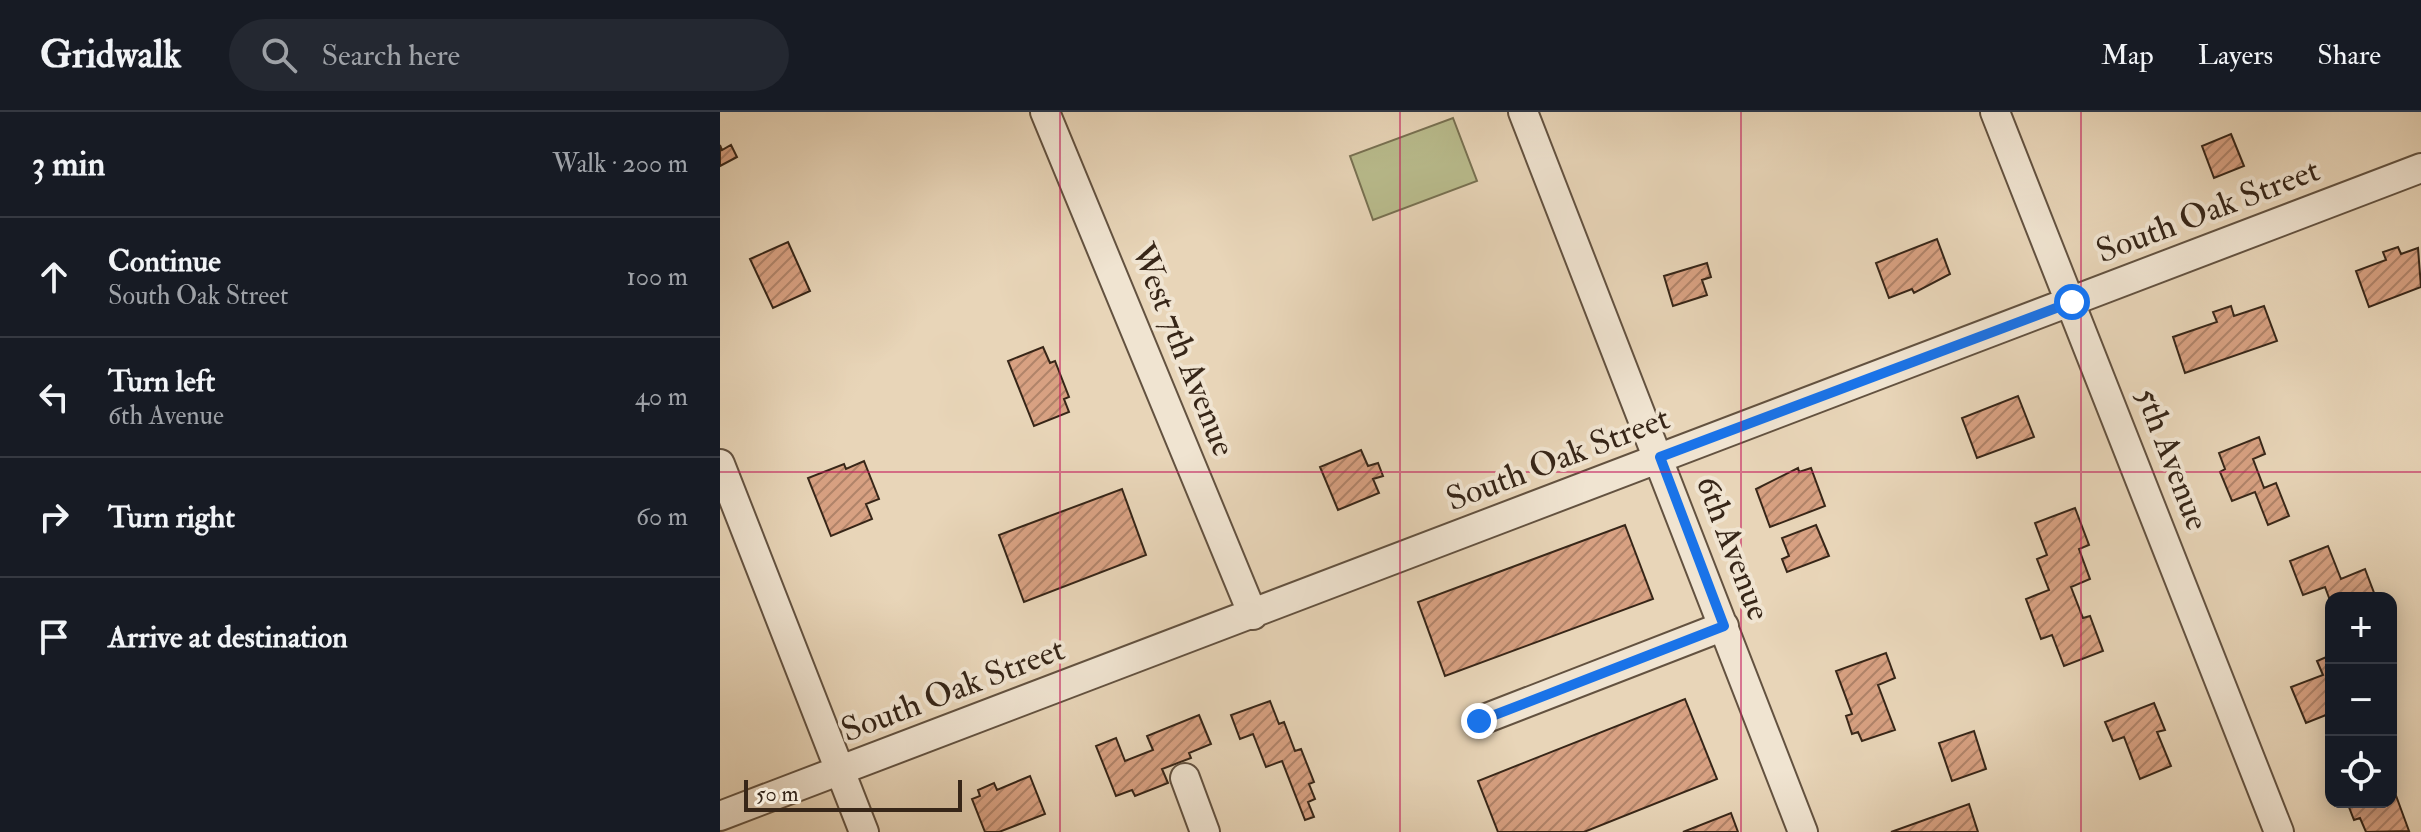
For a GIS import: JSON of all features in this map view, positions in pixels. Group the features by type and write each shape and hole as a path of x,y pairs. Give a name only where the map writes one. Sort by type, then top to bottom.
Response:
{"street":[{"name":"West 7th Avenue","path":"1045,112 1253,615"},
{"name":"6th Avenue","path":"1523,112 1660,457 1803,832"},
{"name":"5th Avenue","path":"1995,112 2279,832"},
{"name":"South Oak Street","path":"720,816 2421,168"},
{"path":"720,464 864,832"},
{"path":"1479,721 1724,626"},
{"path":"1185,778 1205,832"}],"green space":[{"path":"1453,118 1477,181 1373,220 1350,156"}],"building":[{"path":"2231,134 2244,166 2214,178 2202,146"},
{"path":"720,145 722,150 731,145 737,157 720,166"},
{"path":"1937,239 1950,274 1914,293 1912,289 1889,298 1876,263"},
{"path":"788,242 810,291 773,308 750,259"},
{"path":"2398,247 2401,254 2418,248 2421,287 2369,307 2356,271 2386,260 2383,252"},
{"path":"1707,263 1711,277 1702,280 1707,295 1673,306 1664,276"},
{"path":"2231,306 2234,316 2264,306 2277,341 2185,373 2173,337 2217,322 2213,312"},
{"path":"1043,347 1050,363 1055,361 1069,397 1064,399 1069,412 1034,426 1008,361"},
{"path":"2018,396 2034,437 1977,458 1962,418"},
{"path":"2259,437 2265,454 2253,459 2264,488 2276,483 2289,516 2268,525 2255,492 2232,501 2220,472 2225,469 2219,453"},
{"path":"1361,450 1368,466 1378,463 1383,476 1373,479 1379,493 1338,510 1320,467"},
{"path":"864,461 879,499 866,504 872,519 831,536 808,478 844,464 846,469"},
{"path":"1798,468 1799,472 1811,468 1825,506 1770,527 1756,489"},
{"path":"1122,489 1146,555 1024,602 999,535"},
{"path":"2075,508 2089,545 2079,549 2090,579 2071,587 2083,618 2090,616 2103,651 2064,666 2052,635 2041,639 2026,599 2049,590 2037,559 2047,555 2035,523"},
{"path":"1625,525 1653,599 1445,676 1418,602"},
{"path":"1816,525 1829,556 1787,572 1782,559 1789,556 1782,538"},
{"path":"2328,546 2341,579 2365,569 2374,592 2327,592 2325,587 2303,595 2290,561"},
{"path":"1886,653 1895,678 1878,685 1895,730 1862,741 1858,732 1852,734 1846,716 1852,714 1836,671"},
{"path":"2325,658 2325,715 2306,723 2291,687 2323,675 2317,661"},
{"path":"1685,699 1717,779 1584,832 1498,832 1478,781"},
{"path":"1270,701 1279,724 1284,722 1295,751 1301,749 1314,782 1309,784 1315,799 1308,802 1314,817 1305,820 1282,761 1266,767 1253,734 1240,739 1231,715"},
{"path":"2154,703 2165,730 2157,732 2171,766 2140,779 2124,737 2113,741 2105,722"},
{"path":"1199,715 1211,744 1189,753 1191,758 1162,769 1168,783 1135,796 1132,790 1116,796 1096,746 1116,738 1125,761 1153,750 1147,736"},
{"path":"1974,731 1986,769 1952,781 1939,743"},
{"path":"1030,776 1045,814 999,832 985,832 972,799 980,796 978,790 994,783 997,790"},
{"path":"2397,798 2409,831 2366,832 2360,818 2354,820 2349,808 2397,808"},
{"path":"1969,804 1978,832 1891,832"},
{"path":"1731,813 1738,832 1683,832"}],"route":[{"path":"1479,721 1724,626 1660,457 2072,302"}]}
